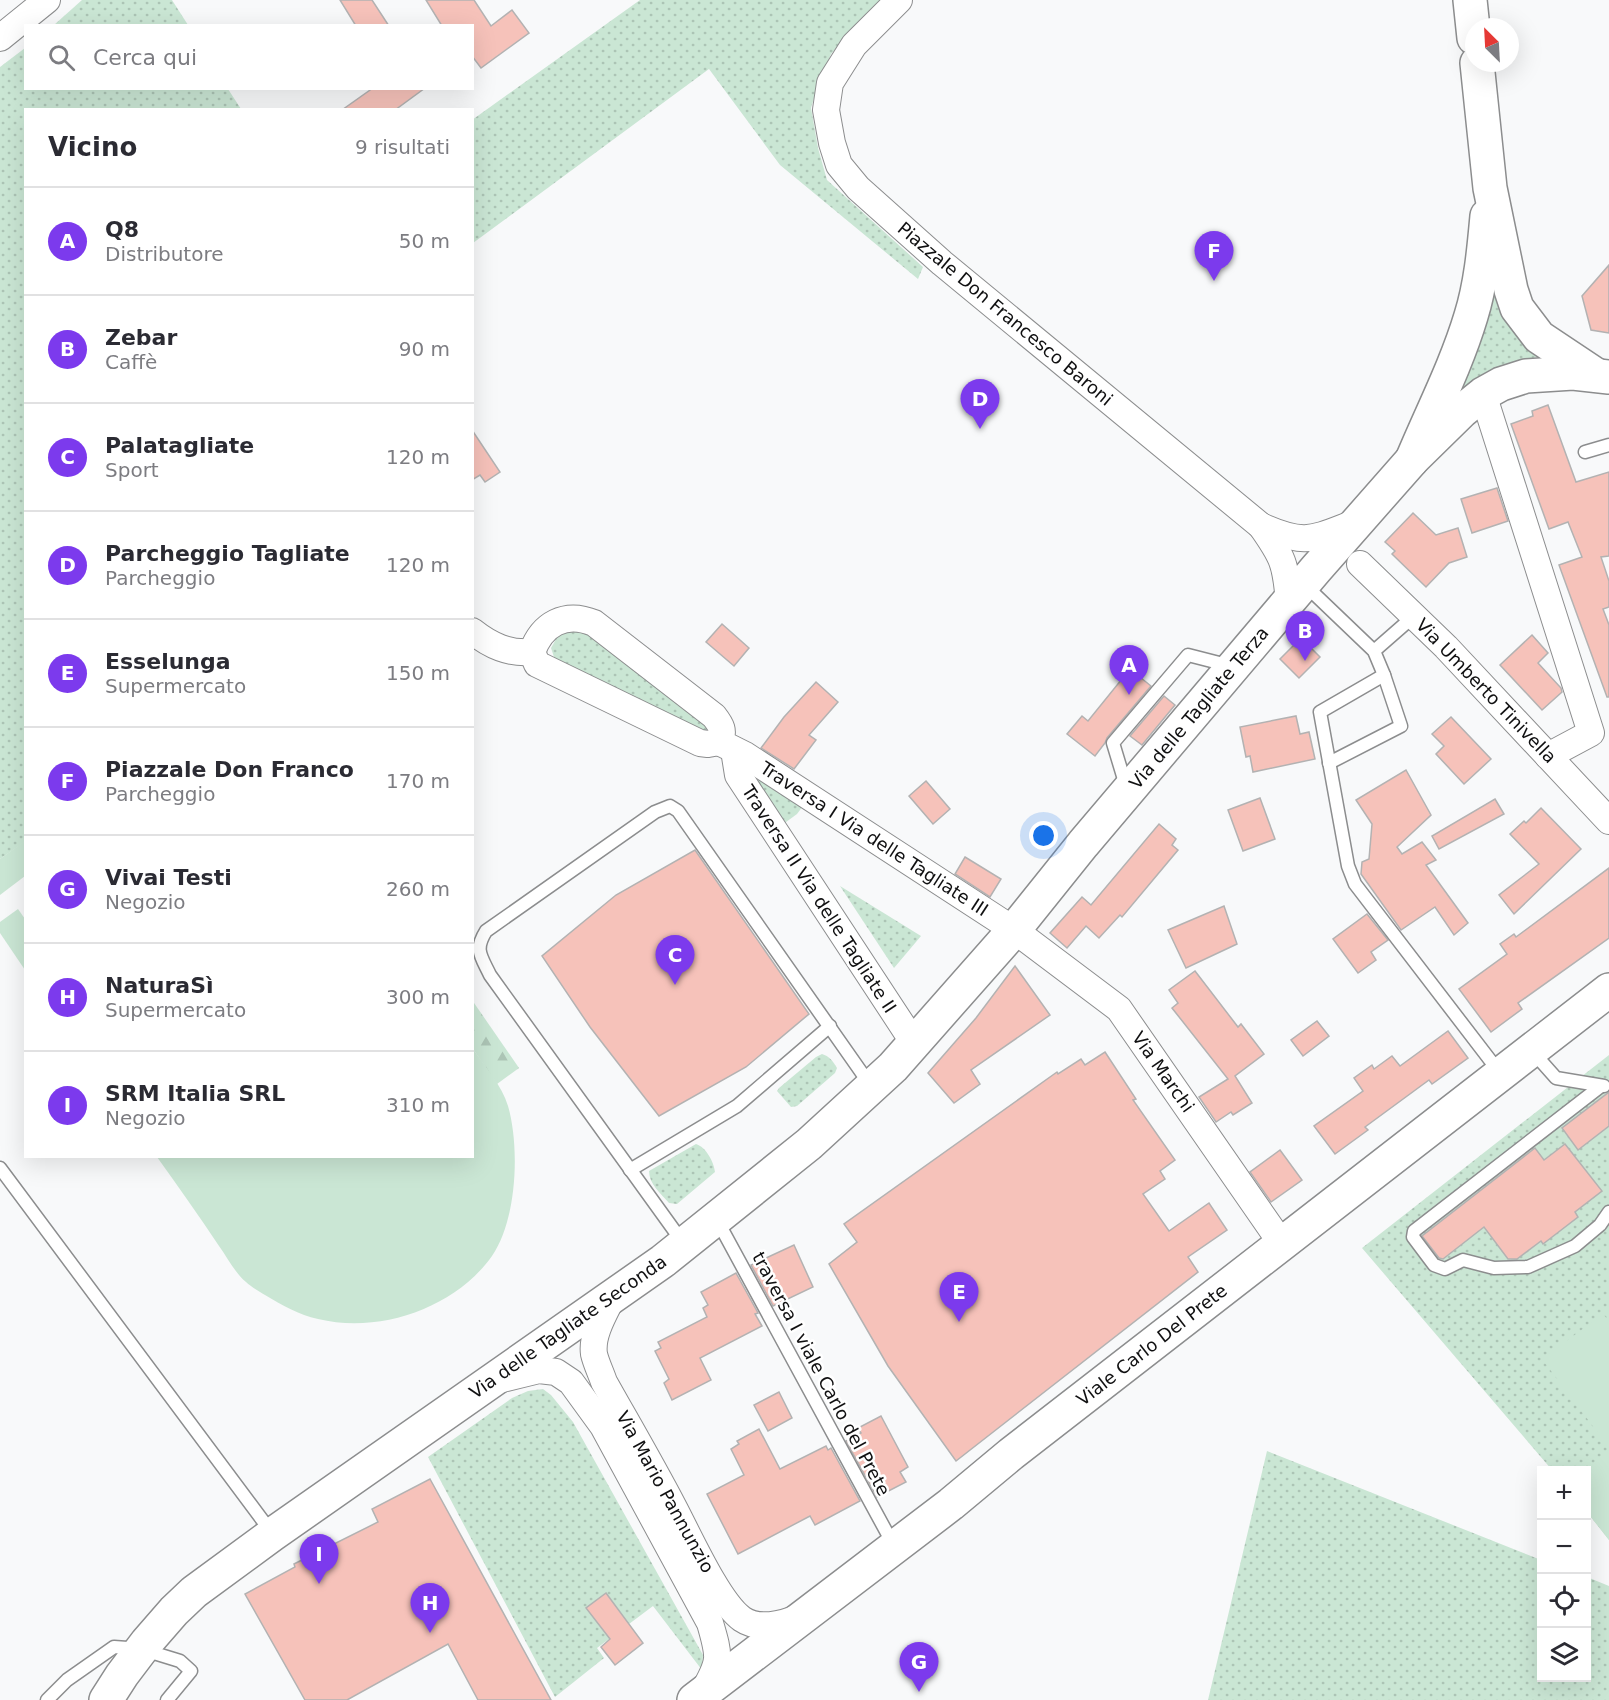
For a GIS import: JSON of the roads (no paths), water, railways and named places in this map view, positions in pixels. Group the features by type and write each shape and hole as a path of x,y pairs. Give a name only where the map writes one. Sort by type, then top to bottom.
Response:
{"main road":[{"path":"1470,0 1472,18"},
{"path":"1478,72 1490,188 1511,290 1517,308 1539,337 1603,376"},
{"path":"1412,460 1458,355 1472,315 1478,290 1490,188"},
{"name":"Via delle Tagliate Terza","path":"1014,930 1296,593 1412,460 1462,411 1501,384 1526,376 1556,373 1603,376"},
{"name":"Via delle Tagliate Seconda","path":"106,1700 141,1648 194,1592 614,1293 663,1261 809,1144 872,1087 1014,930"},
{"name":"Viale Carlo Del Prete","path":"698,1696 951,1504 1011,1454 1609,990"}],"street":[{"path":"0,38 47,0"},
{"name":"Piazzale Don Francesco Baroni","path":"898,0 854,45 830,83 826,110 839,165 858,188 942,263 1261,526 1279,551 1296,593"},
{"path":"1484,394 1591,733 1548,756"},
{"path":"1261,526 1284,536 1308,539 1358,522"},
{"name":"Via Umberto Tinivella","path":"1360,564 1414,616 1609,821"},
{"name":"Traversa II Via delle Tagliate II","path":"532,652 537,638 551,625 567,618 582,618 594,623 714,716 721,726 726,746 738,775 914,1043"},
{"path":"474,632 502,650 516,653 532,652 537,664 700,743 726,746"},
{"name":"Traversa I Via delle Tagliate III","path":"726,746 752,759 1014,930"},
{"name":"Via Marchi","path":"1014,930 1119,1009 1282,1244"},
{"name":"Via Mario Pannunzio","path":"614,1293 597,1330 594,1355 604,1382 728,1605 742,1619 760,1625 790,1621 808,1612"},
{"name":"Via Mario Pannunzio","path":"490,1382 539,1370 556,1372 571,1382 598,1419 710,1623 718,1660 716,1669 698,1696"}],"lane":[{"path":"1585,452 1609,445"},
{"path":"1296,593 1374,651 1401,726 1329,763"},
{"path":"1374,651 1414,616"},
{"path":"1128,792 1113,743 1188,655 1235,667"},
{"path":"1384,675 1320,712 1348,866 1355,884 1501,1074"},
{"path":"684,1244 490,975 479,951 479,942 486,931 655,812 670,806 678,811 872,1087"},
{"path":"630,1170 737,1106 830,1026"},
{"path":"1531,1050 1556,1078 1605,1087"},
{"path":"1605,1087 1414,1231 1413,1237 1434,1265 1445,1269 1462,1260 1494,1268 1528,1268 1575,1246 1600,1225 1609,1212"},
{"path":"0,1168 273,1534"},
{"name":"traversa I viale Carlo del Prete","path":"717,1219 894,1546"},
{"path":"47,1700 67,1680 114,1647 141,1648 180,1661 191,1671 167,1700"}],"place":[{"name":"Piazzale Don Franco","path":"1214,281"},
{"name":"Parcheggio Tagliate","path":"980,429"},
{"name":"Zebar","path":"1305,661"},
{"name":"Q8","path":"1129,695"},
{"name":"Palatagliate","path":"675,985"},
{"name":"Esselunga","path":"959,1322"},
{"name":"SRM Italia SRL","path":"319,1584"},
{"name":"NaturaSì","path":"430,1633"},
{"name":"Vivai Testi","path":"919,1692"}]}
